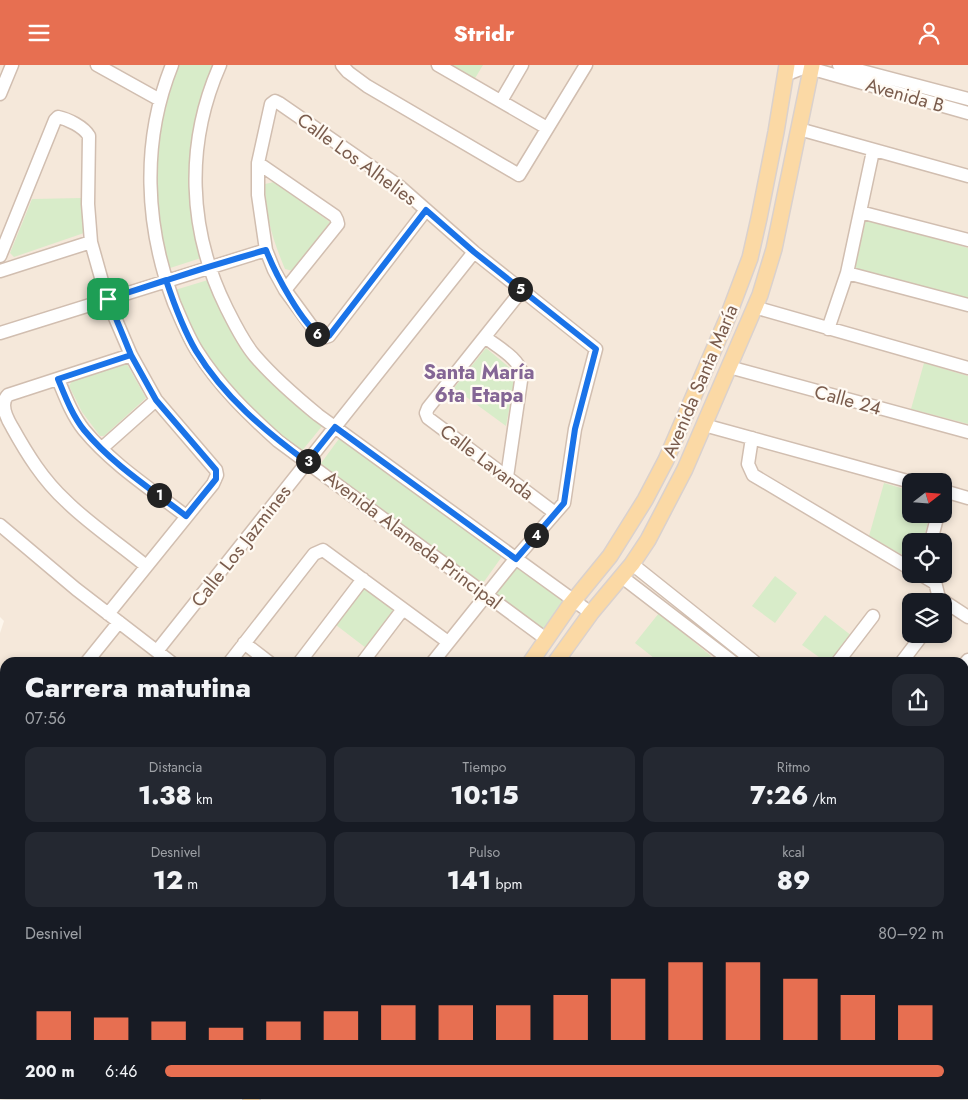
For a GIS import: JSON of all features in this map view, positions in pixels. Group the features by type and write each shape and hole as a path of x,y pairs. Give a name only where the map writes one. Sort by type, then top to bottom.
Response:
{"main road":[{"name":"Avenida Santa María","path":"559,657 591,613 632,564 648,540 685,469 729,367 754,307 774,249 811,67"},
{"name":"Avenida Santa María","path":"534,657 574,601 610,556 645,500 670,452 750,258 760,218 786,70"}],"street":[{"path":"0,94 12,65"},
{"path":"97,65 160,100"},
{"name":"Avenida Alameda Principal","path":"172,65 164,84 154,127 150,199 157,250 166,280 178,313 196,350 221,386 246,413 272,436 546,639"},
{"path":"220,65 213,81 201,122 195,189 198,218 215,285 254,355 286,389 335,427 591,613"},
{"path":"342,65 348,72 367,86 519,175 586,65"},
{"path":"438,65 547,128"},
{"path":"501,101 522,65"},
{"name":"Avenida B","path":"839,65 968,99"},
{"name":"Avenida B","path":"786,70 811,67 968,113"},
{"name":"Calle Los Alhelies","path":"258,163 271,104 275,101 399,186 474,252 596,349 575,429 564,503 437,657"},
{"path":"0,256 55,120 58,117 64,118 87,131 89,136 88,204 91,242 108,299 131,355 156,400 216,470 217,475 213,484 108,614"},
{"path":"799,129 968,176"},
{"path":"828,329 847,273 873,151"},
{"path":"258,163 258,195 266,250 285,290 318,335 323,338 329,336 426,210"},
{"path":"258,163 335,216 338,220 338,225 285,290"},
{"path":"860,212 968,240"},
{"path":"0,271 91,242"},
{"path":"0,333 266,250"},
{"name":"Calle Los Jazmines","path":"157,651 474,252"},
{"path":"847,273 968,305"},
{"name":"Calle Lavanda","path":"522,290 426,413 428,418 555,513"},
{"path":"754,307 968,367"},
{"path":"485,337 521,367 522,374 507,477"},
{"path":"131,355 4,397 1,402 3,412 32,463 66,501 146,566"},
{"name":"Calle 24","path":"729,367 968,432"},
{"path":"58,379 69,405 83,429 114,460 186,516"},
{"path":"102,448 156,400"},
{"path":"704,425 902,480"},
{"path":"752,438 748,464 753,475 902,564"},
{"path":"952,494 968,498"},
{"path":"0,525 76,589 164,657"},
{"path":"234,657 318,551 323,550 448,642"},
{"path":"632,564 748,657"},
{"path":"622,577 726,657"},
{"path":"304,657 363,579"},
{"path":"952,607 968,617"},
{"path":"367,657 403,609"},
{"path":"842,657 873,616"},
{"path":"91,657 119,622"},
{"path":"244,643 262,657"},
{"path":"906,657 916,643"}],"shaded area":[{"path":"0,65 968,65 968,657 0,657 0,633 4,621 0,617"}],"green space":[{"path":"177,65 214,65 195,130 201,258 167,269 155,201 158,131"},
{"path":"449,65 483,65 474,80"},
{"path":"274,182 330,222 293,271 285,269 273,238 268,217 265,184"},
{"path":"81,198 84,233 14,257 10,253 32,199"},
{"path":"866,218 968,248 968,298 855,268"},
{"path":"208,280 250,358 282,393 323,425 301,452 280,436 242,400 210,360 197,338 175,290"},
{"path":"486,348 516,373 506,426 454,388"},
{"path":"924,363 968,376 968,424 911,409"},
{"path":"127,364 146,398 104,436 100,436 82,412 69,386 72,381"},
{"path":"341,436 503,555 481,586 319,466"},
{"path":"884,483 902,488 902,523 928,523 925,533 902,533 902,555 869,536"},
{"path":"517,565 567,602 545,633 495,595"},
{"path":"775,576 797,593 775,623 752,606"},
{"path":"365,587 395,610 366,648 336,625"},
{"path":"659,613 711,656 653,657 635,643"},
{"path":"825,615 852,636 835,657 819,657 802,645"}],"district":[{"name":"Santa María 6ta Etapa","path":"479,384"}],"route":[{"path":"108,299 131,355 156,400 216,470 217,475 213,484 186,516 114,460 83,429 69,405 58,379 131,355 108,299 166,280 178,313 196,350 221,386 246,413 278,441 307,462 335,427 516,559 564,503 575,429 596,349 474,252 426,210 329,336 323,338 318,335 285,290 266,250 175,277 108,299"}]}
